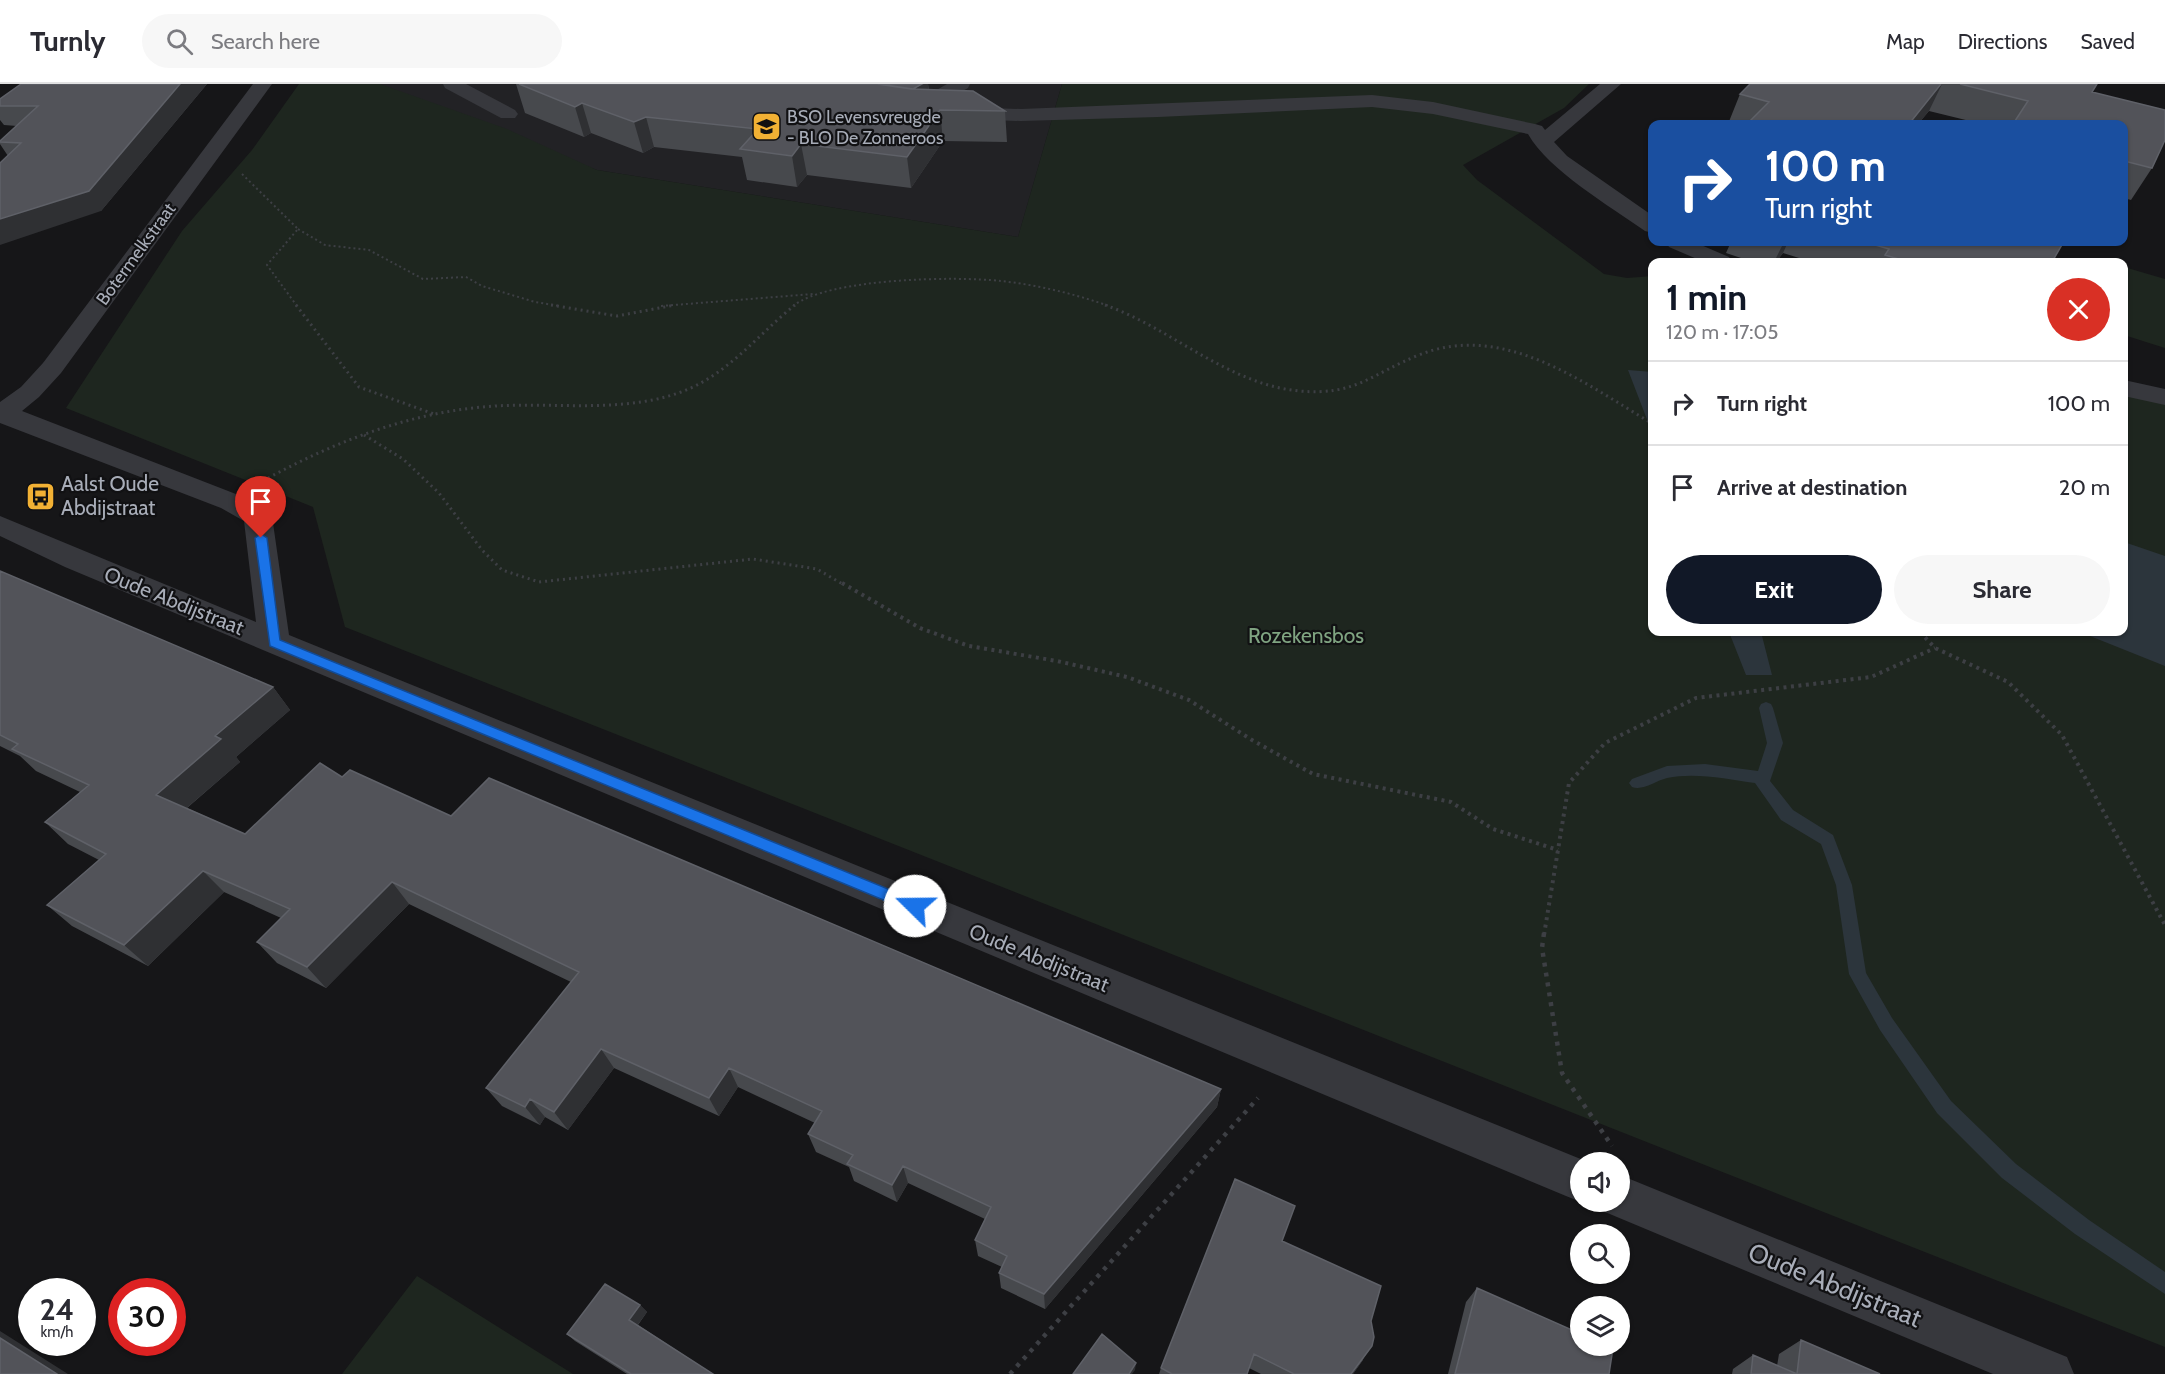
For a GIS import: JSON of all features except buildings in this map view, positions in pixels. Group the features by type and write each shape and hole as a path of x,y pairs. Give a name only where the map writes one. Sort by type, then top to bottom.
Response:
{"street":[{"name":"Botermelkstraat","path":"1,414 30,392 52,368 263,84"},
{"path":"452,84 508,114"},
{"path":"961,84 905,110 1021,115 1372,101 1433,108 1535,130 1542,142 1560,160 1648,222"},
{"path":"1542,142 1612,84"},
{"path":"1686,246 1712,258"},
{"path":"2128,389 2165,397"},
{"path":"1,414 231,502 258,516 274,642"},
{"name":"Oude Abdijstraat","path":"0,525 75,560 1570,1176"},
{"name":"Oude Abdijstraat","path":"1630,1201 2050,1374"}],"path":[{"path":"214,147 298,229 325,245 369,250 423,279 465,277 482,286 535,302 617,316 654,306 817,294 891,283 953,279 999,281 1053,290 1103,305 1152,324 1203,357 1259,382 1299,391 1350,388 1423,353 1446,345 1479,344 1511,350 1544,362 1648,421"},
{"path":"298,229 267,265 334,358 359,387 435,414"},
{"path":"231,502 298,461 363,434 435,414 496,406 623,402 673,394 698,386 723,371 795,305 817,294"},
{"path":"363,434 403,459 439,493 482,550 502,570 539,582 753,560 817,569 920,628 959,643 1128,677 1189,700 1252,740 1313,774 1451,802 1493,829 1558,850"},
{"path":"1924,636 1935,648 2008,682 2062,735 2165,925"},
{"path":"1614,1148 1562,1073 1542,948 1569,783 1605,743 1696,698 1871,677 1935,648"},
{"path":"1010,1374 1291,1061"}],"shaded area":[{"name":"BSO Levensvreugde - BLO De Zonneroos","path":"368,84 1062,84 1018,237 597,170"},
{"path":"1628,370 1648,372 1648,422"},
{"path":"2128,543 2165,556 2165,666 2090,636 2128,636"},
{"path":"1731,636 1762,636 1772,675 1746,675"}],"green space":[{"name":"Rozekensbos","path":"299,84 380,84 507,129 597,170 1018,237 1062,84 1589,84 1564,108 1463,165 1477,180 1604,274 1627,278 1648,276 1648,636 2128,636 2128,393 2165,399 2165,1347 345,627 313,507 66,408 182,231 252,150"},
{"path":"2128,268 2165,279 2165,348 2128,336"},
{"path":"417,1276 573,1374 342,1374"}],"waterway":[{"path":"1763,778 1775,743 1766,708"},
{"path":"1637,783 1667,772 1705,770 1763,778"},
{"path":"1763,778 1762,781 1787,815 1827,840 1844,885 1858,974 1886,1024 1944,1107 2009,1171 2082,1227 2165,1284"}],"place":[{"name":"BSO Levensvreugde - BLO De Zonneroos","path":"766,127"},
{"name":"Aalst Oude Abdijstraat","path":"40,496"}],"route":[{"path":"261,538 274,642 915,906"}]}
